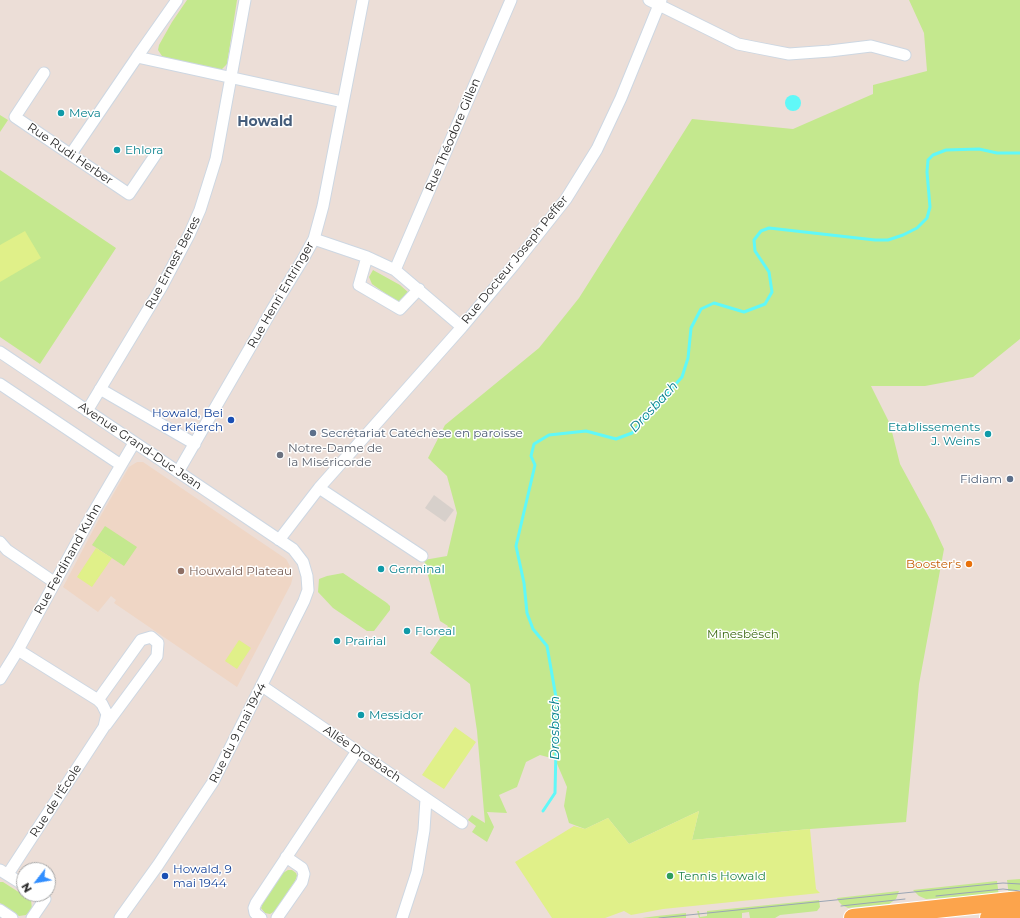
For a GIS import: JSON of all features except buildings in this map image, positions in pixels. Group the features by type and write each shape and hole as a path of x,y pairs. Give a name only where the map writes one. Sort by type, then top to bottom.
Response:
{"main road":[{"path":"853,918 1020,900"},
{"path":"989,918 1020,915"}],"street":[{"path":"71,154 177,0"},
{"name":"Rue Ernest Beres","path":"87,411 161,288 189,236 200,210 216,158 245,0"},
{"name":"Rue Henri Entringer","path":"178,472 314,238 323,206 363,0"},
{"name":"Rue Théodore Gillen","path":"396,270 511,0"},
{"path":"657,2 738,44 789,54 871,46 905,55"},
{"name":"Rue Docteur Joseph Peffer","path":"279,540 319,488 462,327 523,254 566,199 597,149 609,123 657,2"},
{"path":"137,57 343,102"},
{"name":"Rue Rudi Herber","path":"44,73 15,117 129,194 156,154"},
{"path":"314,238 367,257 396,270 462,327"},
{"path":"367,257 359,285 400,309 419,289"},
{"name":"Avenue Grand-Duc Jean","path":"0,352 279,540"},
{"path":"0,384 121,465"},
{"path":"100,389 195,444"},
{"name":"Rue Ferdinand Kuhn","path":"1,677 18,650 54,582 134,443"},
{"path":"319,488 422,556"},
{"name":"Rue du 9 mai 1944","path":"120,918 158,865 213,782 301,608 308,590 308,576 303,562 293,550 279,540"},
{"path":"0,542 7,550 54,582"},
{"name":"Rue de l'École","path":"4,872 104,727 157,656 158,643 151,637 140,640 98,700"},
{"path":"18,650 98,700 102,704 107,714 104,727"},
{"name":"Allée Drosbach","path":"262,686 462,823"},
{"path":"261,918 255,913 254,908 256,903 357,751"},
{"path":"402,918 417,872 424,830 426,799"},
{"path":"278,918 302,882 304,874 302,868 286,857"},
{"path":"4,872 16,880"},
{"path":"32,918 43,902"},
{"path":"0,910 12,918"}],"shaded area":[{"name":"Houwald Plateau","path":"137,462 143,462 286,559 290,566 293,576 291,584 237,687 114,603 116,600 111,596 98,612 63,587 100,517 129,467"},
{"path":"434,495 454,510 445,522 425,508"}],"green space":[{"path":"187,0 237,0 227,64 221,70 170,61 162,56 158,50 159,45 172,22"},
{"name":"Minesbësch","path":"909,0 1020,0 1020,339 973,377 925,386 871,386 890,424 900,464 931,521 944,549 919,684 906,822 692,840 699,811 629,844 608,818 585,829 569,823 564,806 567,787 555,759 540,755 526,762 517,787 499,795 507,813 487,812 494,827 487,842 472,832 476,826 468,820 472,815 485,823 477,731 470,684 430,653 448,626 440,621 424,560 447,556 457,513 447,476 428,458 445,425 539,348 579,298 692,119 793,129 873,94 873,85 927,71 924,33"},
{"path":"0,115 8,120 0,132"},
{"path":"0,170 116,248 40,364 0,337"},
{"path":"25,231 41,258 0,282 0,245"},
{"path":"373,270 400,285 410,294 403,301 396,301 372,284 369,277"},
{"path":"105,526 137,547 124,566 92,545"},
{"path":"96,548 112,558 92,587 77,577"},
{"path":"343,573 390,606 390,610 374,631 367,631 333,608 318,592 319,579"},
{"path":"239,640 251,648 237,669 225,661"},
{"path":"455,727 476,742 444,789 422,775"},
{"name":"Tennis Howald","path":"699,811 692,840 810,829 816,889 820,893 663,909 631,915 624,911 605,918 552,918 515,862 574,826 585,829 608,818 629,844"},
{"path":"288,870 292,870 296,873 297,876 295,881 275,911 270,914 265,913 261,908 263,902 283,873"},
{"path":"1020,879 1020,893 1009,896 1007,880"},
{"path":"997,881 999,897 926,899 919,896 913,890"},
{"path":"0,882 3,882 16,890 16,902 31,902 32,909 26,915 19,916 0,903"},
{"path":"899,891 896,899 889,904 848,908 842,905 837,898"},
{"path":"819,900 820,907 817,911 780,915 775,918 750,918 749,912 742,913 742,918 699,918 697,911 699,911 700,917 707,916 707,911"},
{"path":"686,913 686,918 642,918 657,916"}],"water":[{"path":"793,95 799,97 801,103 799,109 793,111 787,109 785,103 787,97"}],"waterway":[{"name":"Drosbach","path":"543,811 555,793 557,703 547,646 533,629 527,613 524,583 516,546 535,465 531,456 534,444 549,435 586,431 616,439 632,433 682,377 688,358 691,328 701,309 714,303 744,312 765,304 772,292 769,272 755,251 754,240 761,231 769,228 875,240 888,240 917,228 927,218 930,207 927,172 928,160 933,155 946,150 979,149 997,153 1020,153"}],"tram line":[{"path":"659,918 992,884 1020,884"},
{"path":"936,896 1003,889 1020,891"},
{"path":"841,906 905,899"}],"place":[{"name":"Meva","path":"61,113"},
{"name":"Ehlora","path":"117,150"},
{"name":"Howald, Bei der Kierch","path":"231,420"},
{"name":"Secrétariat Catéchèse en paroisse","path":"313,433"},
{"name":"Etablissements J. Weins","path":"988,434"},
{"name":"Notre-Dame de la Miséricorde","path":"280,455"},
{"name":"Fidiam","path":"1010,479"},
{"name":"Booster's","path":"969,564"},
{"name":"Germinal","path":"381,569"},
{"name":"Houwald Plateau","path":"181,571"},
{"name":"Floreal","path":"407,631"},
{"name":"Prairial","path":"337,641"},
{"name":"Messidor","path":"361,715"},
{"name":"Howald, 9 mai 1944","path":"165,876"},
{"name":"Tennis Howald","path":"670,876"}],"district":[{"name":"Howald","path":"265,122"}]}
